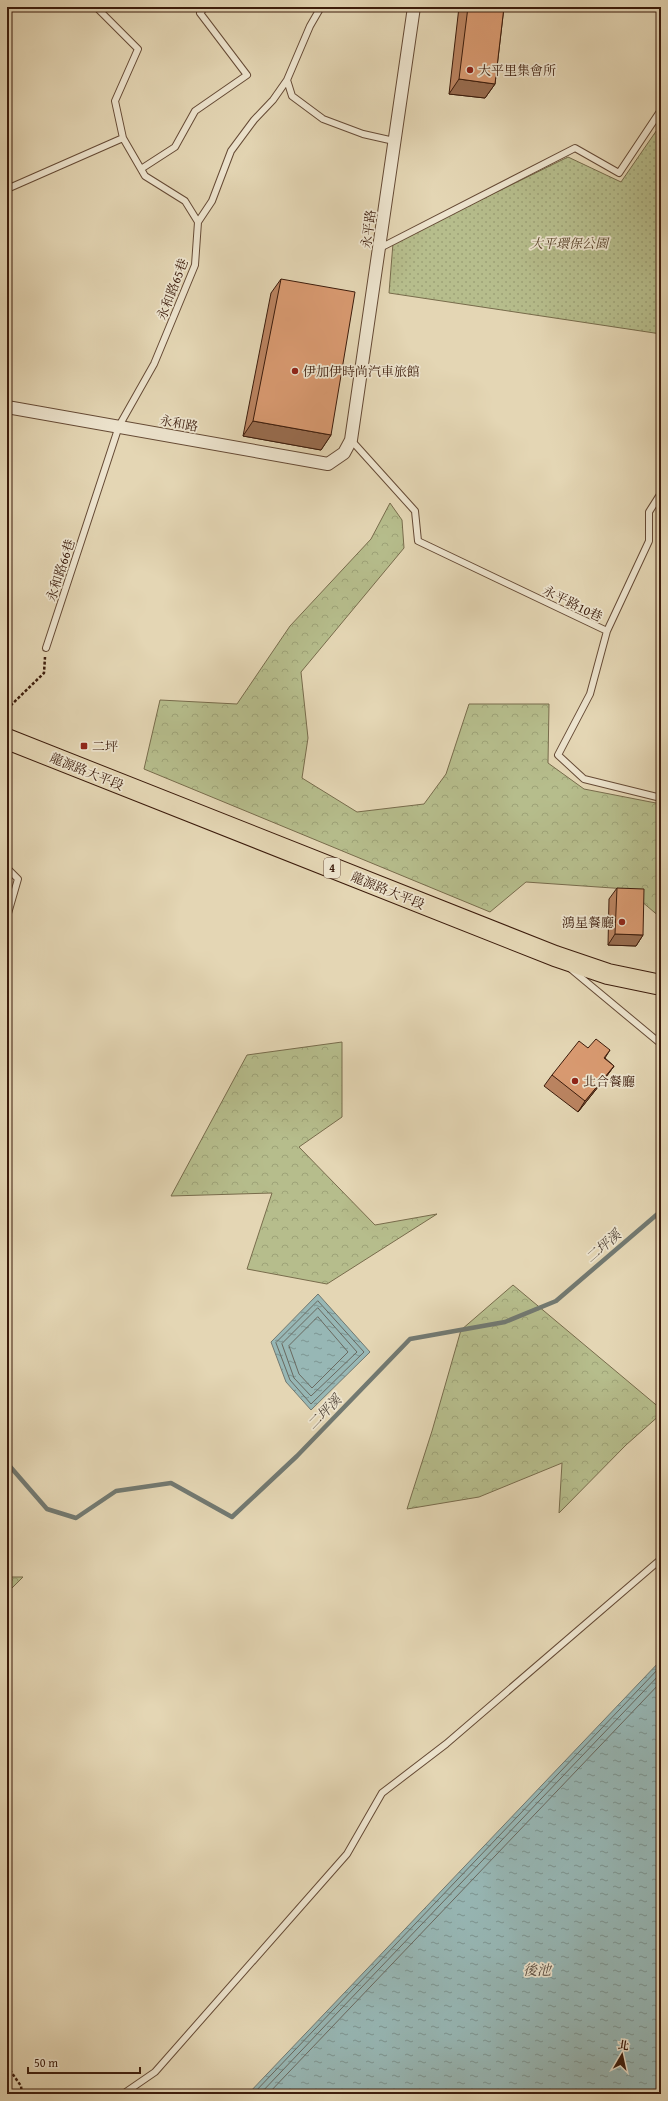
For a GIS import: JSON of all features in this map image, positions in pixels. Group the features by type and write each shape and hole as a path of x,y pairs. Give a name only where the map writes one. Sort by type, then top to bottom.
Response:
{"main road":[{"name":"龍源路大平段","path":"7,739 555,956 608,974 661,985"}],"street":[{"name":"永平路","path":"344,453 351,440 414,7"},
{"name":"永和路","path":"7,407 328,464 344,453"}],"lane":[{"path":"96,7 138,49 115,101 122,138 145,176 185,201 198,222"},
{"path":"141,169 175,147 194,111 247,75 200,13 205,7"},
{"name":"永和路65巷","path":"119,426 154,364 195,265 198,222 212,201 231,151 254,120 273,100 287,80 310,26 321,7"},
{"path":"287,80 292,96 323,119 363,134 394,140"},
{"path":"380,248 575,148 619,173 661,110"},
{"path":"7,189 122,138"},
{"name":"永和路66巷","path":"46,648 119,426"},
{"name":"永平路10巷","path":"351,440 415,511 418,541 607,631 590,694 558,755 584,779 661,798"},
{"path":"607,631 649,541 649,512 661,493"},
{"path":"7,868 18,879 7,917"},
{"path":"555,956 661,1044"},
{"path":"123,2094 155,2072 347,1854 382,1793 446,1744 661,1559"}],"path":[{"path":"7,708 44,673 46,648"},
{"path":"7,2066 20,2086 22,2094"}],"green space":[{"name":"大平環保公園","path":"661,124 661,334 389,293 393,243 568,157 621,182"},
{"path":"390,503 402,520 404,548 301,672 308,738 302,778 357,812 424,804 446,774 469,704 549,704 548,763 584,789 661,804 661,918 627,889 526,882 490,912 144,769 160,700 237,704 290,626 371,539"},
{"path":"342,1042 342,1117 299,1147 375,1225 437,1214 327,1284 247,1269 272,1193 171,1196 247,1055"},
{"path":"513,1285 661,1409 661,1414 626,1445 559,1513 562,1463 479,1497 407,1509 432,1431 461,1330"},
{"path":"7,1577 23,1577 7,1593"}],"water":[{"path":"318,1294 370,1352 311,1410 286,1382 271,1342"},
{"name":"後池","path":"661,1660 661,2094 248,2094"}],"building":[{"name":"大平里集會所","path":"468,7 504,7 495,84 459,79"},
{"name":"伊加伊時尚汽車旅館","path":"281,279 355,292 331,435 253,421"},
{"path":"617,888 644,889 643,935 615,934"},
{"name":"北合餐廳","path":"596,1039 610,1050 604,1058 614,1066 585,1101 552,1075 579,1041 588,1048"}],"waterway":[{"name":"二坪溪","path":"7,1463 47,1509 76,1518 116,1491 171,1483 232,1517 297,1456 410,1339 505,1322 556,1301 661,1211"}],"place":[{"name":"大平里集會所","path":"470,70"},
{"name":"伊加伊時尚汽車旅館","path":"295,371"},
{"name":"二坪","path":"84,746"},
{"name":"鴻星餐廳","path":"622,922"},
{"name":"北合餐廳","path":"575,1081"}]}
